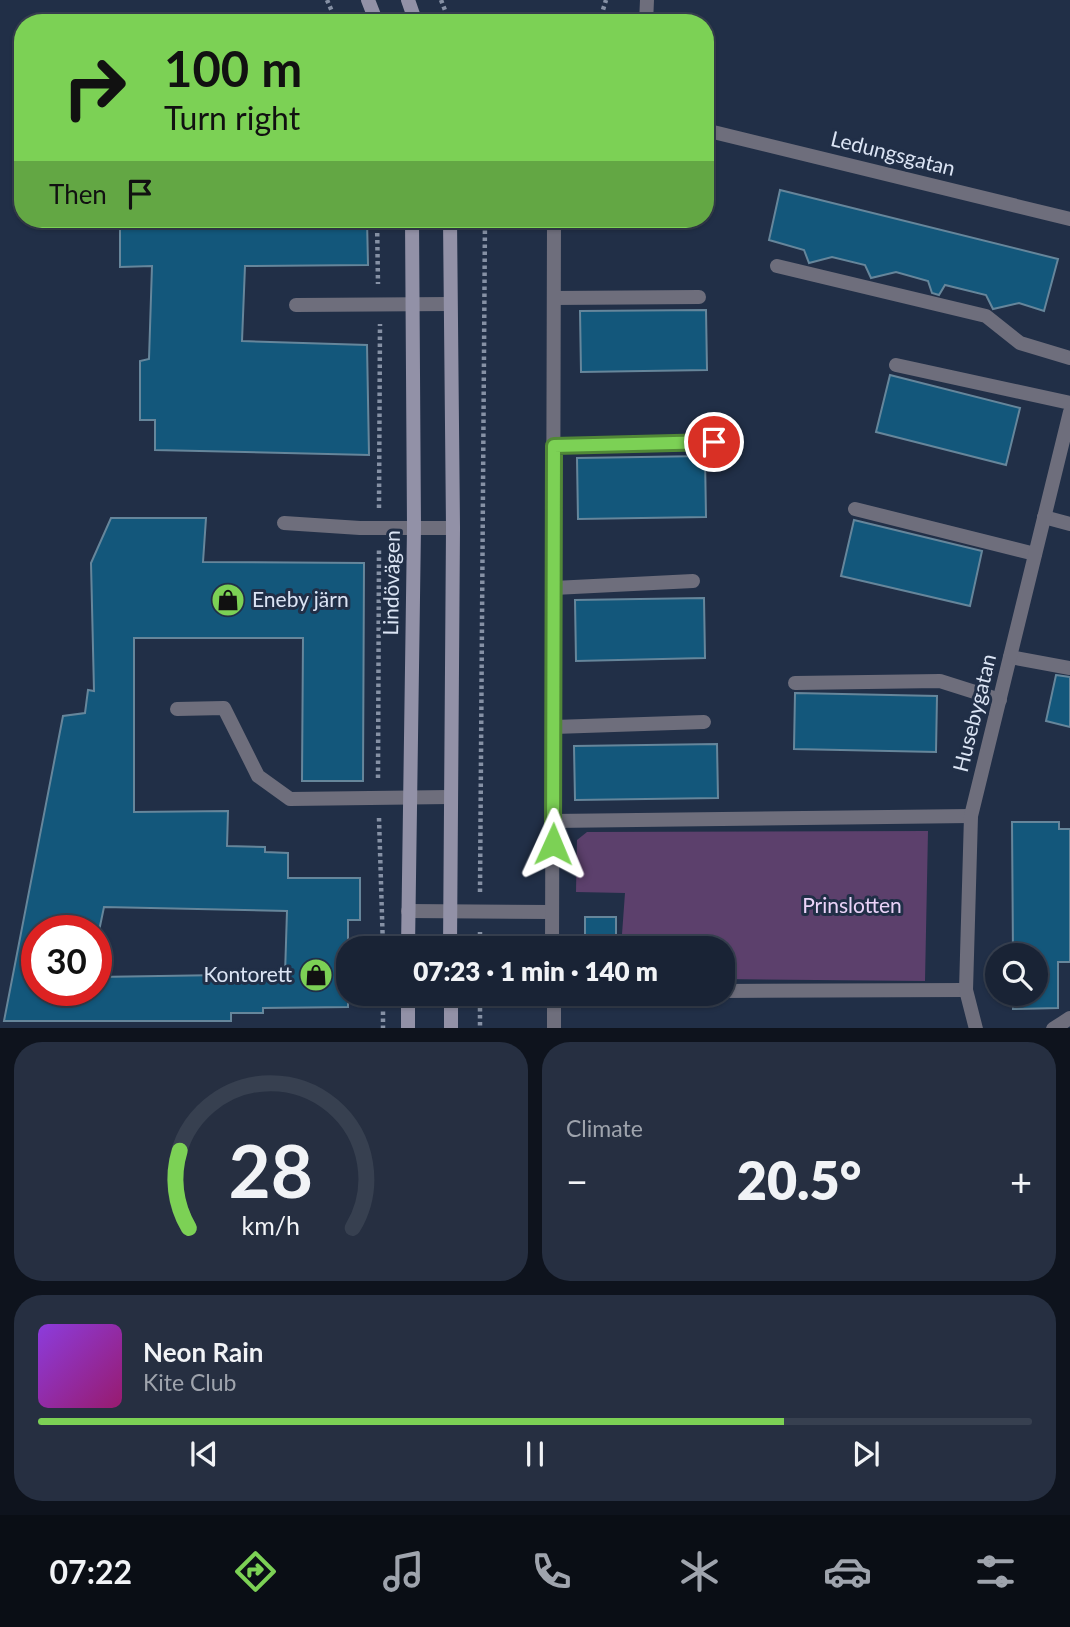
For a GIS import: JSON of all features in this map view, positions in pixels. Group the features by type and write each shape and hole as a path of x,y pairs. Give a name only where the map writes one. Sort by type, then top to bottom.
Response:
{"main road":[{"name":"Lindövägen","path":"408,936 414,528 412,228"},
{"path":"450,228 453,528 450,936"},
{"path":"408,1006 408,1028"},
{"path":"451,1006 451,1028"}],"street":[{"name":"Ledungsgatan","path":"714,132 1070,219"},
{"path":"552,936 554,228"},
{"path":"778,266 986,316 1020,343 1070,358"},
{"path":"554,299 699,297"},
{"path":"296,305 450,303"},
{"path":"896,365 1070,403"},
{"name":"Husebygatan","path":"976,1028 966,990 971,816 1070,412"},
{"path":"554,446 714,442"},
{"path":"855,509 1035,554"},
{"path":"1044,517 1070,524"},
{"path":"284,523 453,528"},
{"path":"554,588 693,581"},
{"path":"1010,657 1070,668"},
{"path":"795,682 940,681 1000,699"},
{"path":"177,709 224,708 258,776 290,799 450,797"},
{"path":"554,727 704,722"},
{"path":"553,821 971,816"},
{"path":"408,911 551,912"},
{"path":"735,991 966,990"},
{"path":"554,1006 554,1028"},
{"path":"1053,1028 1070,1018"}],"path":[{"path":"377,228 380,305 378,797 383,936"},
{"path":"480,936 485,228"},
{"path":"383,1006 383,1028"},
{"path":"480,1006 480,1028"}],"green space":[{"name":"Prinslotten","path":"928,831 925,981 735,979 735,936 622,936 625,893 576,892 577,840 587,832"}],"building":[{"path":"780,190 1058,259 1044,311 1019,303 993,309 986,295 945,285 939,295 932,293 928,281 896,272 871,278 865,265 832,257 809,263 804,250 769,240"},
{"path":"120,228 367,228 368,265 245,266 242,341 367,345 369,455 155,450 155,420 140,420 140,361 149,359 152,266 120,267"},
{"path":"706,310 707,370 581,372 580,311"},
{"path":"890,375 1020,408 1006,465 876,432"},
{"path":"705,456 706,517 578,519 577,458"},
{"path":"111,518 206,518 203,562 364,563 363,781 302,781 303,638 134,638 134,812 228,811 227,846 265,847 265,852 288,853 288,878 360,878 360,920 348,920 348,936 336,936 336,1006 348,1007 263,1008 263,1013 231,1013 231,1021 4,1021 21,933 21,1006 112,1006 112,977 285,974 287,911 104,907 102,915 25,915 63,716 85,713 88,690 94,691 91,563"},
{"path":"854,520 982,551 970,606 841,576"},
{"path":"704,598 705,658 576,661 575,600"},
{"path":"1056,675 1070,677 1070,727 1046,721"},
{"path":"795,693 937,696 936,752 794,749"},
{"path":"717,744 718,798 575,800 574,746"},
{"path":"1012,822 1059,822 1059,829 1070,829 1070,962 1058,962 1058,1008 1013,1009 1013,1006 1048,1006 1048,943 1013,943"},
{"path":"585,917 616,917 616,936 585,936"}],"place":[{"name":"Eneby järn","path":"228,600"},
{"name":"Kontorett","path":"316,975"}],"route":[{"path":"553,844 554,446 714,442"}]}
